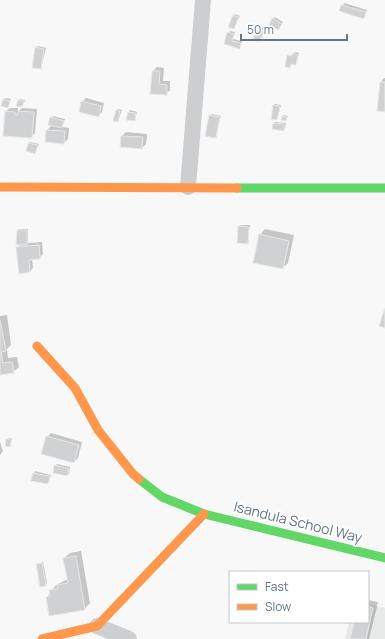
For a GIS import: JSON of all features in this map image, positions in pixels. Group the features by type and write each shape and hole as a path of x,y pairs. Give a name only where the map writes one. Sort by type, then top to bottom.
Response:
{"street":[{"path":"188,187 203,0"},
{"path":"0,187 385,188"},
{"name":"Isandula School Way","path":"37,346 75,388 98,430 133,474 162,496 204,514 385,558"},
{"path":"42,639 97,626 204,514"},
{"path":"97,626 129,639"}],"shaded area":[{"path":"369,604 385,608 385,639 345,639 349,623 369,623"}],"building":[{"path":"341,5 366,12 364,19 339,11"},
{"path":"233,15 239,17 234,29 228,27"},
{"path":"272,18 282,24 278,30 269,25"},
{"path":"260,28 265,32 258,42 253,38"},
{"path":"227,32 234,34 232,41 241,43 240,49 224,44"},
{"path":"35,47 44,49 41,69 32,68"},
{"path":"292,53 298,55 296,65 291,64 290,68 285,67 287,55 292,56"},
{"path":"152,71 160,71 159,84 167,85 167,95 150,94"},
{"path":"380,82 385,82 385,112 377,111"},
{"path":"3,99 10,101 8,108 1,106"},
{"path":"18,100 24,101 22,107 16,106"},
{"path":"81,101 101,106 99,117 79,112"},
{"path":"273,105 280,106 277,120 271,119"},
{"path":"116,110 120,111 118,122 113,121"},
{"path":"5,111 15,112 15,115 17,115 18,111 34,112 32,138 3,136"},
{"path":"128,112 136,113 135,121 126,120"},
{"path":"209,115 220,117 216,138 205,136"},
{"path":"282,116 287,117 286,121 281,120"},
{"path":"50,117 64,121 62,128 48,125"},
{"path":"273,123 284,124 284,131 272,129"},
{"path":"46,130 65,131 64,144 45,142"},
{"path":"121,136 143,137 142,149 120,147"},
{"path":"28,143 38,145 35,154 26,151"},
{"path":"238,226 249,227 248,244 237,243"},
{"path":"17,230 27,230 27,245 16,245"},
{"path":"259,234 289,241 283,269 253,263"},
{"path":"39,245 40,259 29,260 30,272 19,274 16,247"},
{"path":"385,308 385,328 379,326"},
{"path":"0,320 6,351 1,352 3,363 12,362 14,373 0,375"},
{"path":"46,436 79,445 74,463 41,454"},
{"path":"6,439 11,440 10,447 5,446"},
{"path":"54,465 69,469 67,476 53,473"},
{"path":"33,473 50,476 48,484 31,481"},
{"path":"76,556 85,610 49,616 46,597 50,596 49,590 58,589 57,585 68,583 63,558"},
{"path":"42,563 46,586 40,587 36,564"},
{"path":"369,606 373,608 366,639 350,639 354,623 369,623"}],"traffic: fast":[{"path":"237,188 385,188"},
{"path":"139,479 162,497 204,514 385,558"}],"traffic: slow":[{"path":"0,187 237,188"},
{"path":"37,346 75,388 98,430 133,474 139,479"},
{"path":"42,639 97,626 204,514"}]}
